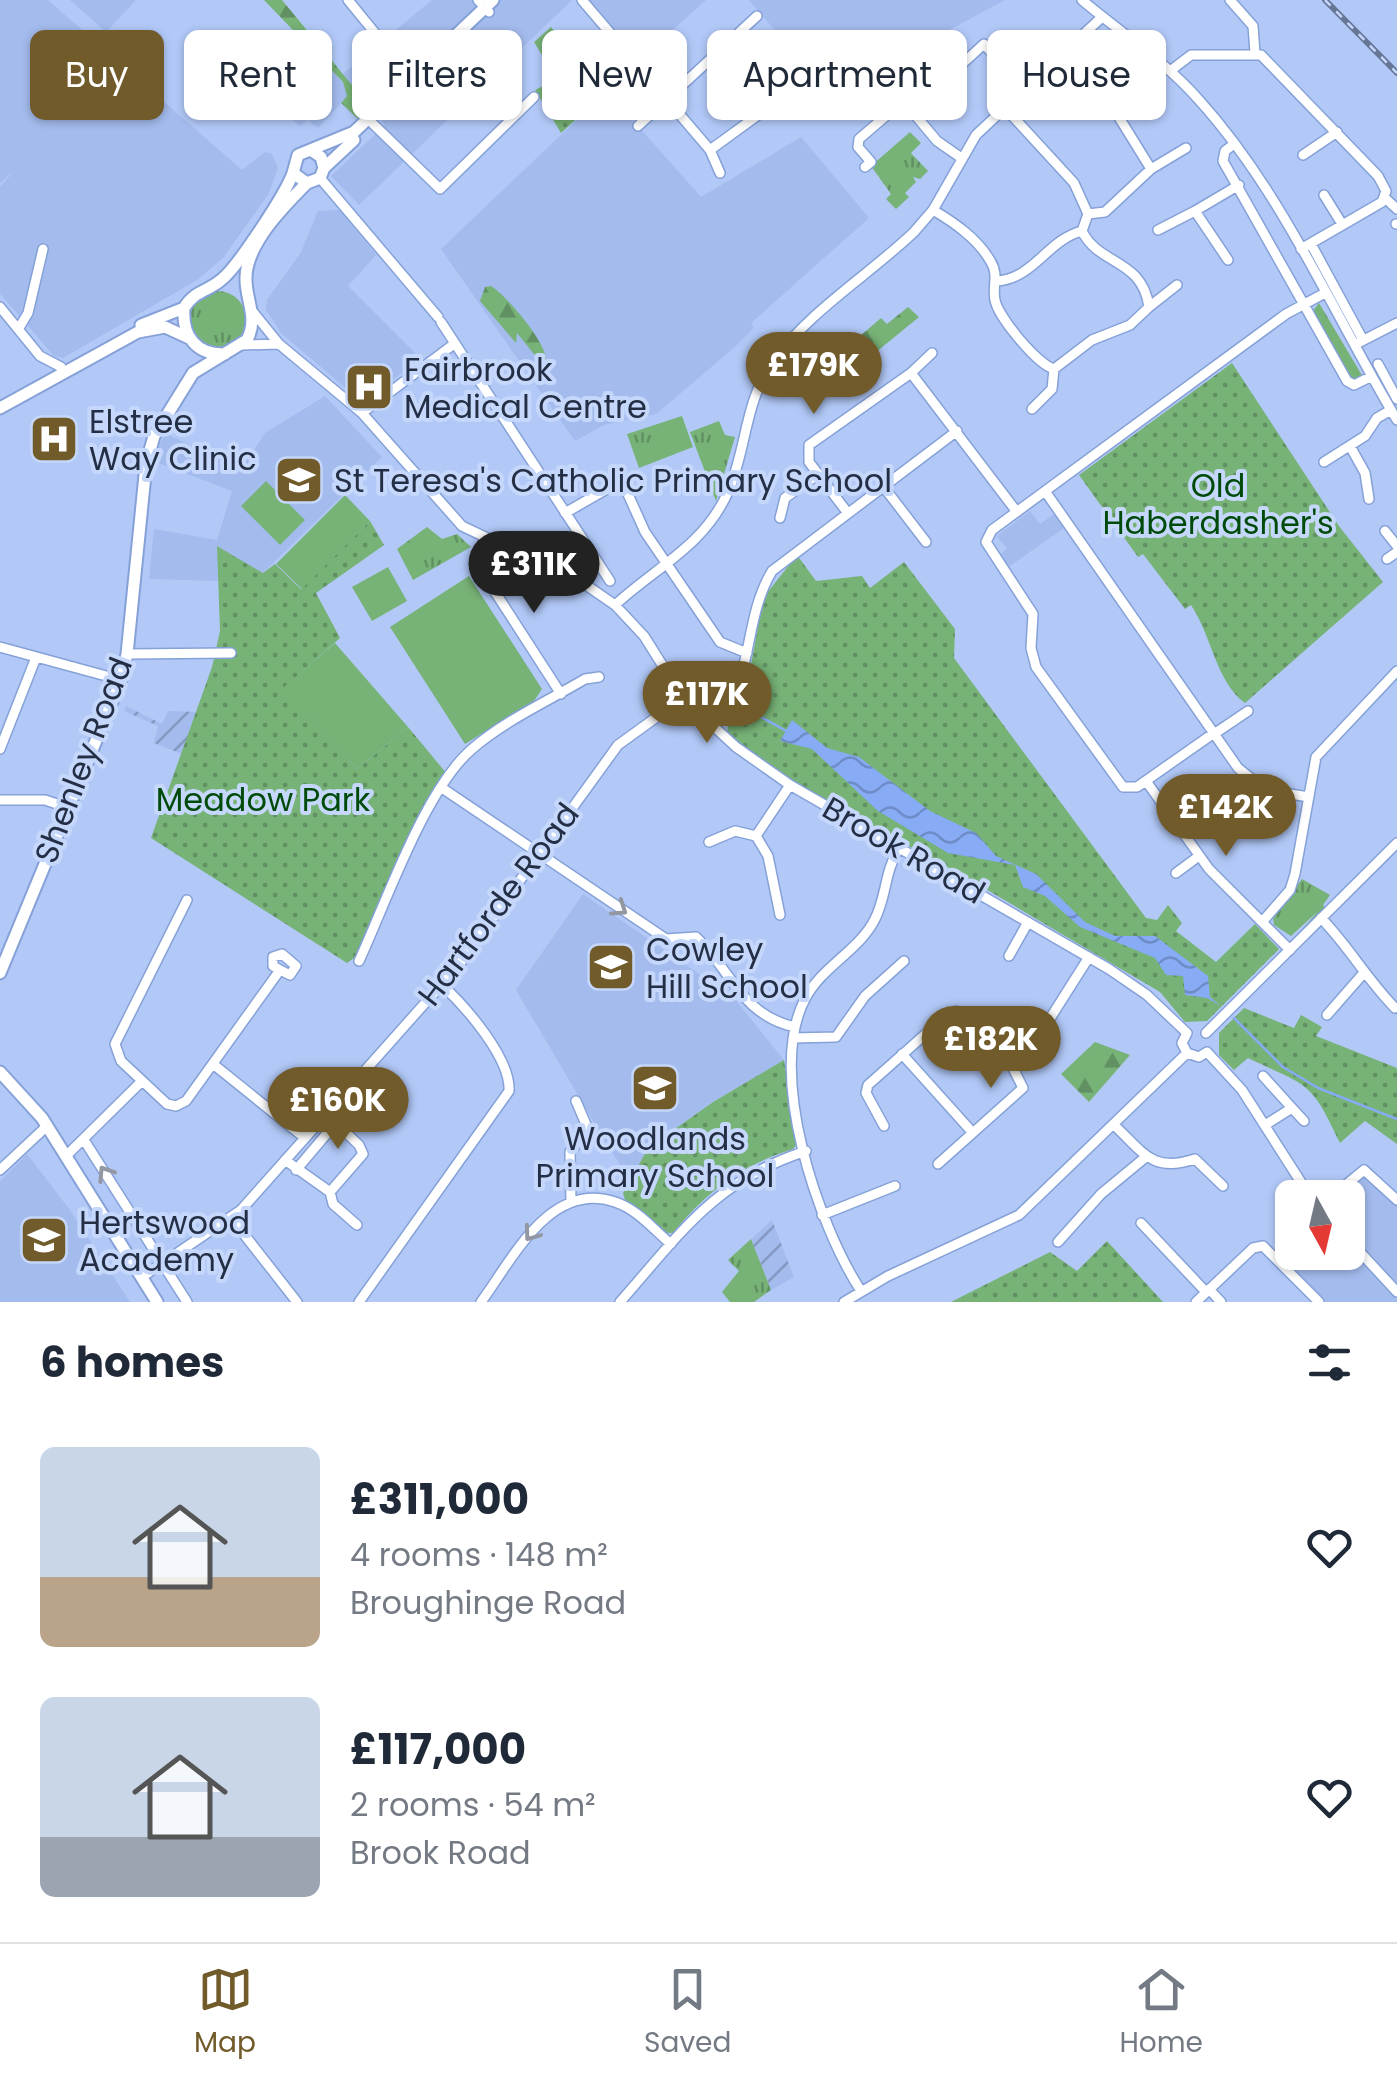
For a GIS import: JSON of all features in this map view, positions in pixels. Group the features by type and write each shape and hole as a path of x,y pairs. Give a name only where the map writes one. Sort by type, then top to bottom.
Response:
{"main road":[{"path":"462,30 486,5 502,0"},
{"path":"0,408 61,367 136,327 184,308 198,291 214,285 231,270 293,173 295,158 340,140 370,121"},
{"path":"48,378 138,332 165,327 210,353 228,353 242,345 253,326 246,274 250,258 286,205 370,121"},
{"path":"312,152 321,157 322,173"},
{"path":"293,173 307,183"},
{"path":"214,285 232,287 251,307"},
{"path":"184,308 194,373"},
{"name":"Shenley Road","path":"0,973 120,680 127,654 148,457 154,436 194,373 228,353"},
{"path":"0,1072 46,1126 157,1302"}],"street":[{"path":"348,0 372,30"},
{"path":"582,0 608,30"},
{"path":"1082,0 1170,71 1234,144 1306,246 1358,342 1370,377 1397,420"},
{"path":"1230,0 1250,22 1256,53 1378,176 1385,187 1385,198 1397,209"},
{"path":"687,79 757,16"},
{"path":"1088,30 1102,17"},
{"path":"967,60 984,44 987,48"},
{"path":"1170,71 1191,55 1256,53"},
{"path":"370,121 440,188 534,97"},
{"path":"638,126 644,120"},
{"path":"685,120 710,150 720,173"},
{"path":"710,150 751,120"},
{"path":"865,166 871,162 858,147 860,139 882,120"},
{"path":"919,120 960,157"},
{"path":"615,605 668,566 716,515 728,491 757,390 796,336 905,241 933,210 960,157 994,120"},
{"path":"1016,120 1074,183 1088,214 1082,231"},
{"path":"1121,120 1151,169"},
{"path":"1303,154 1337,132"},
{"path":"1234,144 1225,151 1223,162 1347,382 1354,386 1370,377"},
{"path":"1088,214 1105,212 1151,169 1186,148"},
{"path":"322,173 439,319 610,582"},
{"path":"1158,230 1239,186"},
{"path":"1324,195 1342,224"},
{"path":"1306,246 1385,198"},
{"path":"933,210 971,238 993,264 998,310 1039,363 1054,369"},
{"path":"1195,210 1228,260"},
{"path":"996,281 1024,275 1065,237 1082,231"},
{"path":"1082,231 1090,242 1138,278 1149,307"},
{"path":"1306,246 1325,293 1358,342"},
{"path":"19,328 28,313 43,249"},
{"path":"1032,409 1052,389 1054,369 1092,340 1130,325 1178,285"},
{"path":"1248,711 1146,781 1129,789 1118,783 1036,668 1031,648 1033,614 986,547 992,530 1325,293"},
{"path":"0,307 40,356 48,378"},
{"name":"Brook Road","path":"251,307 279,344 362,413 448,515 484,540 586,584 615,605 644,636 683,698 790,785 1089,958 1148,995 1187,1033"},
{"path":"1358,342 1397,323"},
{"path":"796,336 826,377"},
{"path":"242,345 279,344"},
{"path":"362,413 454,344"},
{"path":"846,512 807,458 812,442 911,373 932,353"},
{"path":"40,356 61,367"},
{"path":"1378,364 1397,399"},
{"path":"911,373 1017,512"},
{"path":"1324,462 1350,446 1391,410"},
{"path":"714,726 737,697 759,596 772,571 957,431"},
{"path":"1350,446 1365,474 1369,499"},
{"path":"780,518 785,498 818,474"},
{"path":"883,486 926,542"},
{"path":"566,513 602,490 621,488 724,647 747,654"},
{"path":"1045,491 1214,734 1254,784 1309,797"},
{"path":"1385,530 1397,549 1388,560"},
{"path":"484,540 477,564 561,694"},
{"path":"586,584 599,565"},
{"path":"0,646 36,660 120,680"},
{"path":"127,654 225,656"},
{"path":"0,749 36,660"},
{"path":"1262,922 1290,890 1319,751 1397,672"},
{"path":"360,961 442,788 472,748 584,679 599,677"},
{"name":"Hartforde Road","path":"142,1276 232,1219 441,984 618,745 683,698"},
{"path":"1146,781 1199,856 1290,950"},
{"path":"756,836 790,785"},
{"path":"442,788 666,939 696,938 745,1002 794,1032 836,1037 864,996 904,961"},
{"path":"0,800 46,800 66,808"},
{"path":"709,842 735,831 756,836 768,856 780,915"},
{"path":"1206,1033 1397,842"},
{"path":"861,1291 822,1215 795,1093 794,1032 812,987 875,920 884,876 899,848"},
{"path":"1176,873 1199,856"},
{"path":"187,900 115,1044 120,1060 168,1104 180,1106 280,970"},
{"path":"1321,918 1350,948 1362,975 1396,1008"},
{"path":"1009,956 1028,922"},
{"path":"1008,1058 1051,1018 1089,958"},
{"path":"1327,1014 1362,975"},
{"path":"359,1302 509,1091 507,1074 476,1020 441,984"},
{"path":"884,1126 866,1092 868,1085 956,1010 1008,1058 1023,1088 938,1164"},
{"path":"1198,1029 1206,1033 1210,1044 1207,1052 1199,1057 1187,1053 1182,1043 1187,1033 1198,1029"},
{"path":"1207,1052 1265,1124 1300,1180"},
{"path":"844,1302 1019,1215 1187,1053"},
{"path":"902,1054 972,1133"},
{"path":"213,1064 306,1138"},
{"path":"1263,1076 1304,1121"},
{"path":"66,1156 142,1080"},
{"path":"571,1202 570,1152 588,1130 576,1101"},
{"path":"1265,1124 1292,1108"},
{"path":"326,1114 360,1145 363,1154 330,1192"},
{"path":"296,1170 335,1124"},
{"path":"1114,1125 1164,1167 1195,1160 1223,1186"},
{"path":"0,1170 46,1126"},
{"path":"84,1140 186,1302"},
{"path":"620,1302 728,1186 767,1164 806,1150"},
{"path":"1058,1242 1101,1194 1123,1180 1147,1156"},
{"path":"286,1160 330,1192 333,1204 356,1225"},
{"path":"1352,1180 1364,1170 1397,1200"},
{"path":"822,1215 895,1186"},
{"path":"481,1302 542,1219 571,1202 616,1202 671,1244"},
{"path":"232,1219 297,1302"},
{"path":"1141,1223 1222,1302"},
{"path":"1196,1302 1253,1248 1263,1246 1319,1302"},
{"path":"1365,1257 1397,1292"}],"shaded area":[{"path":"0,0 48,0 82,30 30,30 30,120 164,120 164,102 242,170 265,152 272,154 278,168 268,195 223,258 197,280 63,358 54,356 0,294 0,187 14,171 0,183"},
{"path":"70,0 136,0 104,30"},
{"path":"432,0 572,0 522,48 522,30 396,30"},
{"path":"589,0 706,0 672,30 614,30"},
{"path":"749,0 1005,0 949,30 775,30"},
{"path":"352,67 352,85 343,74"},
{"path":"332,70 347,88 347,97 332,113"},
{"path":"308,120 325,120 318,128"},
{"path":"381,120 447,120 359,205 331,176 385,125"},
{"path":"577,120 633,120 701,197 801,137 869,218 751,323 754,328 736,346 656,414 604,425 575,441 441,249"},
{"path":"340,210 376,255 348,286 421,359 362,402 282,334 266,310 267,300 301,252 318,211"},
{"name":"St Teresa's Catholic Primary School","path":"325,396 382,457 263,573 217,548 220,581 149,579 154,529 217,540 232,491 153,461 165,433 241,469 265,433"},
{"path":"1030,511 1040,524 1054,514 1064,528 1007,568 997,556 1007,549 997,536"},
{"path":"126,706 162,724 168,711 198,712 182,754 154,743 158,726 124,711"},
{"path":"583,894 734,998 784,1060 712,1102 648,1148 632,1176 626,1174 599,1131 516,990"},
{"name":"Hertswood Academy","path":"27,1154 70,1210 130,1302 0,1302 0,1181"},
{"path":"1362,1174 1397,1204 1397,1302 1323,1302 1293,1270 1365,1270 1365,1180 1355,1180"},
{"path":"772,1220 794,1277 771,1290 751,1239"}],"green space":[{"path":"264,0 282,0 307,30 293,30"},
{"path":"542,35 542,55 534,42"},
{"path":"332,61 352,85 352,113 341,103 347,96 343,82 332,71"},
{"path":"553,120 575,120 561,133"},
{"path":"910,132 921,143 911,153 928,171 920,179 913,177 916,182 905,193 909,197 896,209 886,199 891,194 871,166"},
{"path":"491,286 525,320 546,361 538,359 517,333 516,343 480,301 485,287"},
{"path":"218,291 238,299 246,319 238,339 218,347 198,339 190,319 198,299"},
{"path":"1319,303 1363,377 1351,382 1312,312"},
{"path":"908,307 919,317 875,353 860,336 881,318 887,324"},
{"name":"Old Haberdasher's","path":"1232,363 1339,526 1383,582 1245,703 1227,683 1191,605 1185,609 1143,554 1138,557 1079,475"},
{"path":"682,416 693,447 639,468 627,434"},
{"path":"719,421 725,435 735,437 716,501 690,432"},
{"path":"266,481 305,520 280,545 241,506"},
{"path":"345,495 370,521 302,589 276,564"},
{"name":"Meadow Park","path":"370,521 384,545 316,593 340,638 285,687 357,769 408,727 447,774 360,954 347,963 151,838 212,667 220,631 217,546 263,573 275,564 301,589"},
{"path":"427,527 442,539 457,534 471,547 413,580 397,549"},
{"path":"797,555 816,581 862,576 870,588 904,562 955,629 954,658 1146,918 1157,920 1168,905 1182,923 1176,931 1216,962 1255,924 1279,949 1207,1021 1185,1022 1160,992 962,875 791,782 727,734 749,676 763,598"},
{"path":"388,567 407,601 372,621 352,587"},
{"path":"469,576 542,689 534,701 465,744 390,627"},
{"path":"335,643 408,727 357,769 284,687"},
{"path":"1302,879 1330,895 1323,905 1326,908 1294,939 1317,912 1291,936 1274,925 1273,918"},
{"path":"1244,1008 1294,1028 1301,1015 1322,1027 1316,1036 1397,1068 1397,1144 1365,1121 1340,1143 1305,1087 1248,1058 1234,1070 1219,1055 1219,1033"},
{"path":"1095,1042 1130,1055 1089,1102 1061,1074"},
{"path":"784,1060 797,1144 793,1149 727,1181 673,1233 667,1233 625,1200 623,1193 648,1148 713,1102"},
{"path":"751,1239 771,1290 754,1302 730,1302 722,1292 739,1271 728,1260"},
{"path":"1107,1241 1163,1302 951,1302 1050,1252 1077,1271"}],"water":[{"path":"792,720 827,748 859,757 930,811 976,833 996,856 1036,874 1085,922 1115,936 1155,936 1208,976 1210,997 1221,1006 1207,998 1185,995 1183,976 1166,975 1155,958 1080,927 1045,896 1023,887 1015,865 948,853 878,811 812,749 780,741"}],"waterway":[{"path":"754,713 788,732"},
{"path":"1234,1018 1283,1067 1318,1088 1397,1119"}],"railway":[{"path":"1325,0 1397,73"}],"place":[{"name":"Fairbrook Medical Centre","path":"369,387"},
{"name":"Elstree Way Clinic","path":"54,439"},
{"name":"St Teresa's Catholic Primary School","path":"299,480"},
{"name":"Cowley Hill School","path":"611,967"},
{"name":"Woodlands Primary School","path":"655,1088"},
{"name":"Hertswood Academy","path":"44,1240"}]}
